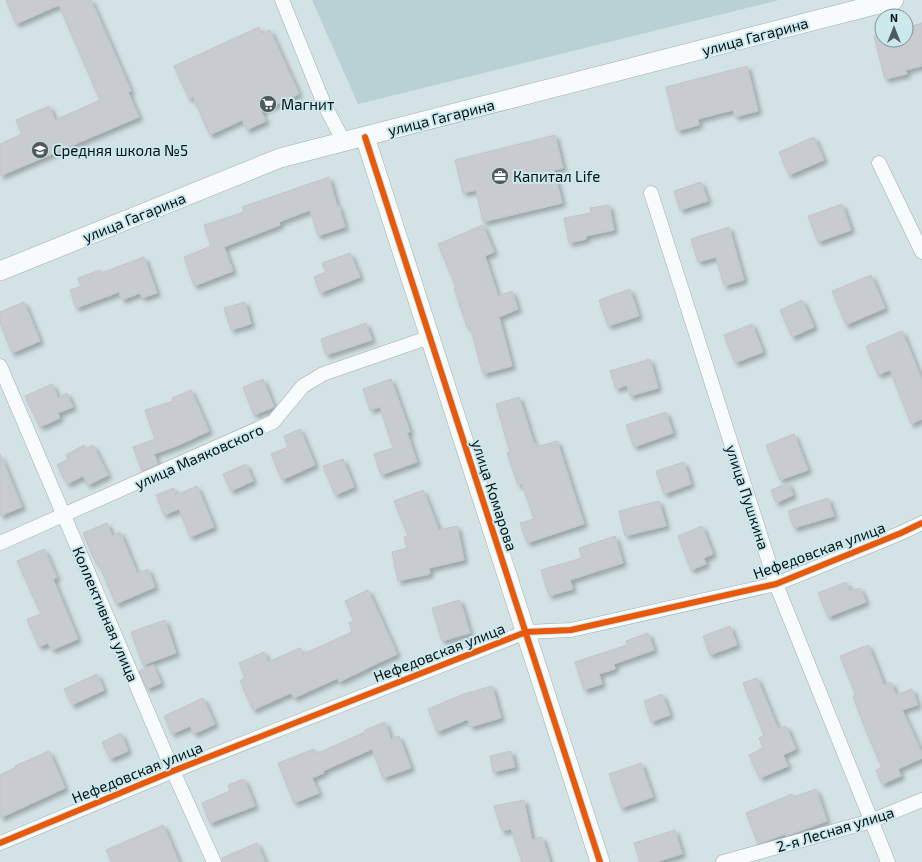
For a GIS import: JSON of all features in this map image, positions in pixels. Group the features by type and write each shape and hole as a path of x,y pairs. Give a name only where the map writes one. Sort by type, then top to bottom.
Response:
{"main road":[{"name":"улица Гагарина","path":"0,271 280,158 894,0"},
{"name":"улица Комарова","path":"365,137 600,862"}],"street":[{"path":"282,0 324,104 344,142"},
{"path":"879,163 922,252"},
{"name":"улица Пушкина","path":"651,193 776,584 888,862"},
{"name":"улица Маяковского","path":"0,543 64,516 273,422 303,386 323,374 430,337"},
{"name":"Коллективная улица","path":"0,366 173,771 214,862"},
{"name":"Нефедовская улица","path":"0,843 173,771 526,632 571,630 776,584 922,523"},
{"name":"2-я Лесная улица","path":"723,862 872,821 922,800"}],"shaded area":[{"path":"312,0 779,0 358,104"}],"building":[{"path":"6,0 91,0 131,91 128,92 139,117 0,176 0,144 22,134 16,120 49,106 55,120 100,100 59,5 16,24"},
{"path":"922,23 922,66 906,70 907,74 885,79 877,48 914,48 914,26"},
{"path":"259,27 262,34 270,30 299,94 261,111 266,121 247,130 242,120 210,135 193,97 189,99 174,66"},
{"path":"747,66 758,111 735,117 733,110 698,119 699,125 677,131 666,87"},
{"path":"555,135 563,168 554,170 562,203 483,222 476,190 463,193 455,160"},
{"path":"814,137 824,160 789,175 779,152"},
{"path":"329,177 337,206 339,206 345,227 318,236 310,210 279,222 280,225 224,247 233,271 194,286 184,257 211,246 204,225 244,212 242,207"},
{"path":"701,182 708,201 680,210 674,191"},
{"path":"842,204 851,230 818,242 808,216"},
{"path":"609,205 614,230 586,236 586,239 569,243 564,218 591,213 590,208"},
{"path":"483,225 494,252 485,256 498,296 512,291 518,309 499,317 512,366 483,374 470,326 467,327 454,288 456,287 438,244"},
{"path":"729,227 744,280 724,286 716,257 698,262 691,239"},
{"path":"350,253 360,277 320,293 314,277 326,272 322,263"},
{"path":"144,257 157,293 142,298 140,293 122,300 119,292 76,308 70,290 81,286 78,278 100,270 101,273"},
{"path":"871,275 885,308 846,325 832,291"},
{"path":"630,289 639,316 608,326 599,300"},
{"path":"802,300 814,327 792,337 780,310"},
{"path":"24,302 40,341 12,353 0,323 0,312"},
{"path":"245,302 251,324 231,330 224,308"},
{"path":"366,323 372,340 326,355 321,339"},
{"path":"752,324 763,352 735,363 724,335"},
{"path":"902,331 922,380 922,419 911,424 890,370 878,375 866,346"},
{"path":"650,359 658,388 630,396 627,385 616,389 610,371"},
{"path":"263,379 274,407 254,415 243,387"},
{"path":"391,379 410,432 407,433 417,462 381,475 374,454 393,448 380,407 370,410 363,389"},
{"path":"52,384 58,398 67,393 73,407 58,413 60,418 40,427 25,396"},
{"path":"191,390 209,431 179,445 154,454 158,464 142,471 133,447 155,439 145,410 173,401 172,398"},
{"path":"519,397 534,444 536,443 537,447 557,441 584,524 527,543 520,523 534,519 522,484 518,485 507,453 510,452 496,404"},
{"path":"666,412 673,433 634,447 626,425"},
{"path":"300,429 315,465 282,480 271,454 288,447 284,436"},
{"path":"794,434 808,470 780,480 766,445"},
{"path":"84,445 85,449 93,445 108,475 88,485 83,476 67,484 57,465 68,459 66,455"},
{"path":"0,454 22,507 0,516"},
{"path":"343,459 354,487 335,495 323,466"},
{"path":"684,462 691,484 664,494 656,471"},
{"path":"246,464 253,481 231,491 223,474"},
{"path":"788,483 793,495 776,503 771,490"},
{"path":"197,486 214,527 190,537 179,509 164,515 156,495 174,488 176,495"},
{"path":"423,490 439,530 457,526 464,560 429,568 430,574 398,581 392,552 407,548 404,537 408,536 394,501"},
{"path":"828,498 834,516 794,528 788,511"},
{"path":"659,501 666,526 625,536 619,511"},
{"path":"107,523 112,536 120,532 137,573 148,569 155,587 116,604 98,562 96,563 83,533"},
{"path":"702,526 713,554 704,558 706,564 691,570 678,536"},
{"path":"615,536 623,563 570,580 573,589 549,596 541,570 582,558 579,548"},
{"path":"44,549 57,578 53,579 78,639 52,650 48,643 39,647 27,619 41,614 17,561"},
{"path":"846,582 850,591 860,588 866,602 828,617 818,593"},
{"path":"368,590 397,654 339,682 338,678 294,698 291,693 253,710 240,681 245,678 239,663 264,652 268,662 300,648 303,654 352,632 349,623 354,621 345,601"},
{"path":"460,600 470,633 442,641 432,608"},
{"path":"165,620 176,653 143,665 131,632"},
{"path":"730,626 737,645 710,655 703,636"},
{"path":"648,633 654,650 614,664 615,669 599,674 602,684 584,690 575,662 627,645 626,641"},
{"path":"868,645 884,685 891,682 896,695 912,689 918,705 902,710 922,753 922,758 898,769 901,776 882,784 876,770 882,767 866,731 853,696 856,695 840,656"},
{"path":"153,665 161,683 147,689 139,671"},
{"path":"97,674 104,690 72,705 64,689"},
{"path":"757,678 778,729 786,726 796,749 783,755 788,766 760,778 749,755 763,748 759,738 764,735 743,683"},
{"path":"492,686 501,718 470,727 468,719 437,732 428,709 461,695"},
{"path":"662,694 670,715 651,722 644,701"},
{"path":"203,698 215,724 194,734 190,726 172,734 164,716"},
{"path":"385,722 391,739 399,736 411,768 383,778 372,749 323,771 324,773 312,778 319,793 294,803 278,763 314,749 316,754"},
{"path":"121,733 128,751 110,759 102,742"},
{"path":"49,751 65,788 0,818 0,775 16,767 15,766"},
{"path":"511,751 515,767 493,772 490,756"},
{"path":"641,763 653,797 621,808 609,774"},
{"path":"244,779 255,806 210,823 202,803 230,791 228,785"},
{"path":"816,789 827,821 786,836 785,834 758,844 746,813 792,794 793,797"},
{"path":"524,800 532,840 542,837 550,862 522,862 511,829 502,831 494,806"},
{"path":"163,825 179,862 112,862 106,850"},
{"path":"675,830 682,854 656,862 640,862 634,843"},
{"path":"257,843 265,862 222,862 222,858"}],"cycle path":[{"path":"365,137 600,862"},
{"path":"0,843 173,771 526,632 571,630 776,584 922,523"}],"place":[{"name":"Магнит","path":"268,104"},
{"name":"Средняя школа №5","path":"40,150"},
{"name":"Капитал Life","path":"500,176"}]}
